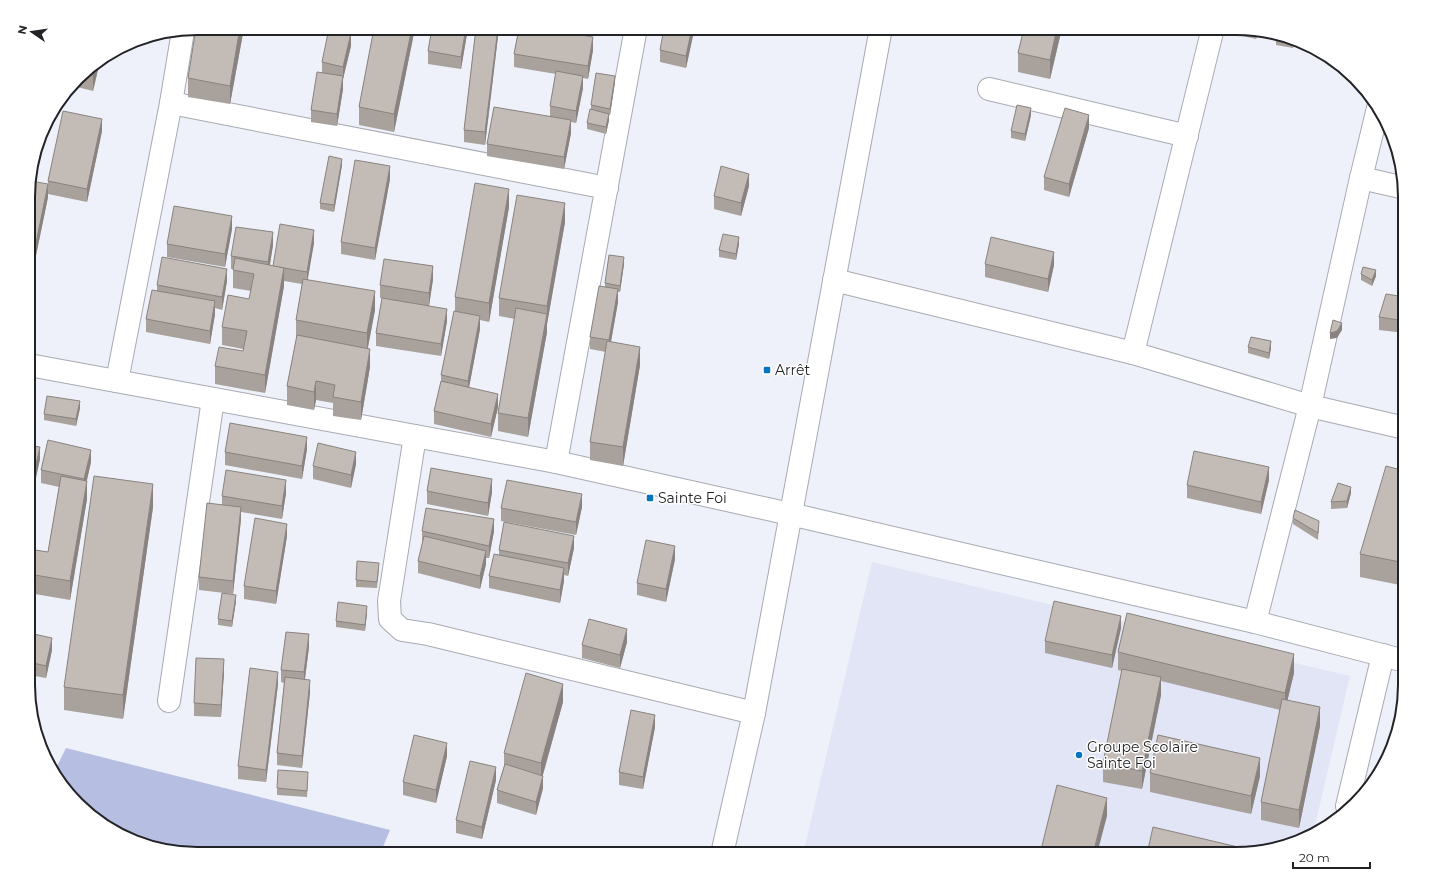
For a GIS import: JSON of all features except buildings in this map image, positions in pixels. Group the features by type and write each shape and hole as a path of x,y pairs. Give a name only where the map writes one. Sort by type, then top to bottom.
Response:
{"street":[{"path":"556,462 635,35"},
{"path":"724,847 754,713 880,35"},
{"path":"1133,353 1211,35"},
{"path":"117,381 171,103 181,36"},
{"path":"989,89 1187,136"},
{"path":"171,103 607,188"},
{"path":"1254,622 1310,406 1376,116"},
{"path":"1361,178 1398,186"},
{"path":"834,280 1133,353 1310,406 1398,426"},
{"path":"35,366 556,462 790,514 1254,622 1398,659"},
{"path":"169,701 213,398"},
{"path":"415,436 389,601 390,619 402,630 436,636 754,713"},
{"path":"1348,801 1383,655"}],"shaded area":[{"name":"Groupe Scolaire Sainte Foi","path":"872,562 1350,676 1315,826 1298,835 1267,844 1246,847 805,847"},
{"path":"66,748 390,830 383,847 176,846 135,835 107,820 90,807 75,792 57,766"}],"place":[{"name":"Arrêt","path":"767,370"},
{"name":"Sainte Foi","path":"650,498"},
{"name":"Groupe Scolaire Sainte Foi","path":"1079,755"}]}
